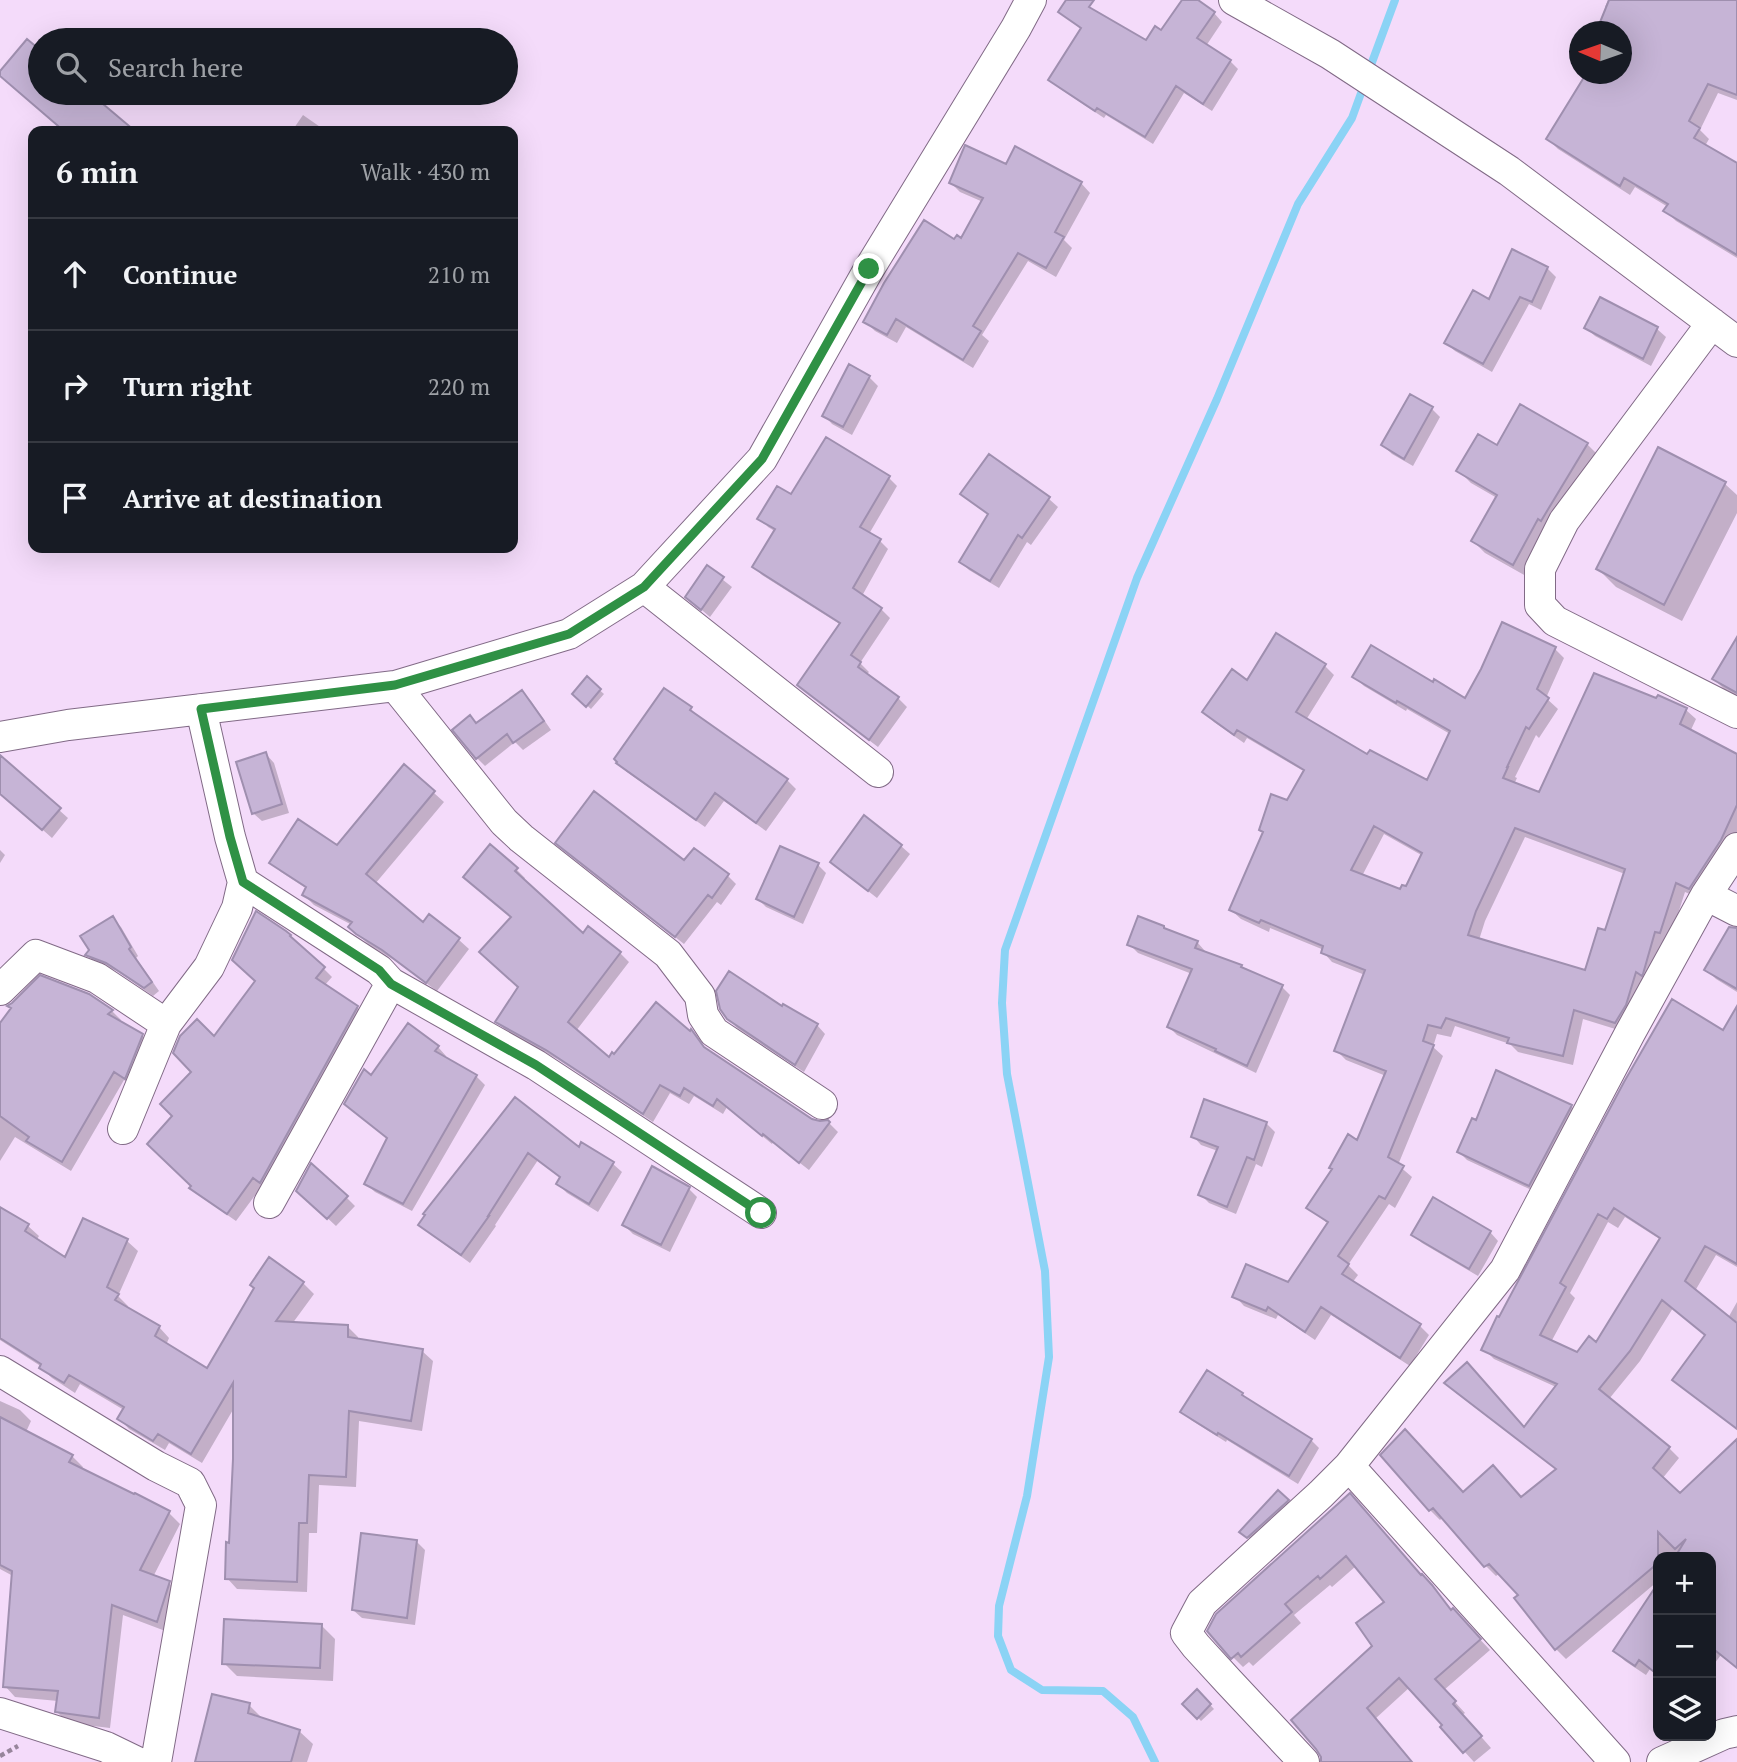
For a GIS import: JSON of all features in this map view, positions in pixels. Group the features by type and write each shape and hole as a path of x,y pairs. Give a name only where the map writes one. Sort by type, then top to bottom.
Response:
{"street":[{"path":"0,737 68,724 395,685 569,634 644,587 762,459 869,269 1031,0"},
{"path":"1234,0 1330,54 1509,171 1737,342"},
{"path":"1712,323 1564,521 1540,569 1540,605 1555,621 1737,713"},
{"path":"644,587 878,772"},
{"path":"395,685 504,822 668,954 700,996 703,1014 714,1032 822,1104"},
{"path":"123,1129 166,1024 209,967 237,908 243,882 201,709"},
{"path":"1304,1762 1186,1633 1202,1602 1349,1466 1505,1270 1630,1033 1706,895 1737,848"},
{"path":"243,882 379,970 391,984 536,1065 761,1213"},
{"path":"1706,895 1737,911"},
{"path":"0,990 36,955 97,978 166,1024"},
{"path":"269,1203 391,984"},
{"path":"0,1371 156,1466 190,1483 201,1505 156,1762"},
{"path":"1349,1466 1615,1762"},
{"path":"0,1713 106,1747 137,1762"},
{"path":"1662,1762 1733,1727"}],"building":[{"path":"1066,0 1094,0 1089,7 1146,40 1155,26 1161,30 1182,0 1198,0 1215,12 1197,38 1231,60 1203,104 1176,86 1145,137 1097,108 1095,111 1048,80 1081,28 1058,12"},
{"path":"1609,0 1737,0 1737,95 1708,84 1689,121 1700,128 1694,138 1737,163 1737,255 1663,211 1668,204 1624,178 1620,186 1546,139 1580,84 1632,84 1632,21 1600,21"},
{"path":"28,40 28,100 0,76 0,71"},
{"path":"34,105 104,105 129,126 58,126"},
{"path":"965,145 1006,164 1015,146 1082,182 1055,232 1064,237 1046,268 1018,253 973,326 981,331 963,360 896,319 887,335 863,322 924,220 954,239 957,235 961,238 983,198 949,183"},
{"path":"1512,249 1548,267 1532,302 1520,297 1483,364 1444,343 1473,290 1489,299"},
{"path":"1600,297 1658,327 1643,359 1584,328"},
{"path":"849,364 870,376 843,427 822,416"},
{"path":"1410,394 1433,407 1404,459 1381,445"},
{"path":"1520,404 1588,443 1541,521 1538,519 1513,565 1471,541 1497,495 1456,471 1478,434 1497,445"},
{"path":"826,437 890,476 860,527 881,539 853,588 882,608 851,655 861,662 858,667 899,697 869,740 797,685 840,623 752,567 775,529 757,519 777,486 791,494"},
{"path":"1658,447 1726,482 1664,605 1596,569"},
{"path":"989,454 1050,497 1022,538 1018,535 990,581 959,562 988,514 960,494"},
{"path":"707,565 724,577 701,610 685,597"},
{"path":"1502,622 1556,647 1537,689 1549,698 1529,729 1526,727 1503,778 1539,792 1594,673 1687,708 1680,724 1737,754 1737,805 1721,840 1689,889 1676,883 1660,933 1655,932 1643,974 1642,976 1636,972 1626,1005 1615,1023 1574,1010 1563,1056 1507,1043 1509,1038 1446,1018 1441,1028 1428,1025 1423,1041 1434,1045 1388,1157 1404,1166 1385,1199 1379,1196 1338,1256 1349,1264 1342,1274 1421,1324 1400,1358 1321,1307 1305,1332 1268,1307 1266,1311 1232,1297 1246,1264 1288,1282 1328,1222 1306,1208 1332,1169 1329,1168 1348,1134 1357,1140 1386,1071 1334,1051 1365,970 1321,953 1323,946 1261,920 1259,923 1229,910 1263,832 1259,830 1271,794 1287,800 1304,770 1237,730 1234,735 1202,712 1232,669 1247,680 1276,633 1326,664 1296,712 1367,754 1370,750 1427,780 1450,731 1352,677 1371,645 1465,698","holes":["1374,826 1422,853 1406,886 1402,885 1400,889 1351,870","1515,828 1625,869 1605,930 1598,928 1585,970 1468,935 1476,911"]},
{"path":"1737,637 1737,693 1712,679"},
{"path":"587,676 601,689 586,707 572,694"},
{"path":"664,688 692,707 690,710 788,779 756,823 715,793 696,820 616,763 614,759"},
{"path":"522,690 544,721 513,743 507,734 476,759 452,730 470,715 476,723"},
{"path":"266,752 282,804 252,814 236,762"},
{"path":"0,755 61,808 42,830 0,794"},
{"path":"404,764 435,791 366,874 423,922 429,914 460,938 426,983 356,934 348,927 352,922 302,895 306,887 269,863 298,819 337,845"},
{"path":"594,791 684,860 694,848 729,874 712,898 708,895 675,937 555,843"},
{"path":"864,815 902,845 868,891 830,862"},
{"path":"490,844 518,868 515,871 583,933 588,926 621,952 568,1022 609,1057 656,1002 690,1031 691,1029 704,1047 812,1119 830,1122 799,1163 717,1099 713,1106 684,1088 680,1096 660,1085 643,1114 546,1050 495,1022 518,987 479,952 511,917 463,877"},
{"path":"780,846 819,863 794,917 756,899"},
{"path":"256,911 291,935 325,967 316,978 358,1006 260,1183 253,1178 227,1214 189,1188 191,1186 147,1144 172,1116 160,1104 191,1072 173,1053 180,1036 197,1019 214,1036 255,981 232,960"},
{"path":"113,916 131,947 129,949 152,982 144,988 106,963 85,955 89,950 80,936"},
{"path":"1138,916 1198,941 1195,948 1242,965 1241,967 1283,985 1247,1066 1167,1027 1192,969 1127,945"},
{"path":"1729,927 1737,928 1737,989 1704,970"},
{"path":"729,971 782,1006 783,1004 818,1024 795,1065 727,1019 720,1009 716,991"},
{"path":"40,975 89,994 113,1010 108,1014 143,1034 125,1079 114,1072 62,1162 26,1141 29,1137 0,1116 0,1023 11,1008 7,1006"},
{"path":"1672,999 1723,1030 1737,1006 1737,1264 1705,1246 1685,1281 1737,1323 1737,1429 1672,1380 1705,1335 1662,1300 1630,1351 1599,1389 1670,1447 1653,1468 1680,1493 1737,1439 1737,1668 1716,1651 1716,1552 1678,1552 1686,1539 1675,1549 1658,1532 1658,1552 1653,1552 1653,1567 1555,1650 1514,1598 1518,1595 1489,1564 1484,1567 1433,1508 1429,1511 1380,1455 1405,1429 1463,1492 1493,1465 1521,1497 1556,1469 1444,1383 1467,1362 1524,1427 1557,1384 1481,1350 1497,1316 1499,1317 1624,1082","holes":["1614,1208 1660,1238 1596,1342 1589,1336 1577,1352 1540,1335 1566,1287 1560,1283 1598,1214 1607,1219"]},
{"path":"408,1023 439,1046 435,1051 477,1075 403,1204 364,1184 387,1138 344,1104 364,1069 371,1075"},
{"path":"1496,1070 1572,1105 1529,1186 1457,1152 1472,1118 1476,1120"},
{"path":"515,1097 579,1147 581,1142 614,1162 589,1204 556,1184 560,1177 528,1153 461,1255 418,1225 425,1215 423,1214"},
{"path":"1204,1099 1267,1122 1254,1160 1247,1157 1227,1207 1198,1195 1218,1147 1191,1137"},
{"path":"311,1163 348,1196 327,1219 296,1191"},
{"path":"652,1166 690,1187 661,1245 622,1225"},
{"path":"1433,1197 1491,1231 1469,1269 1411,1235"},
{"path":"0,1207 29,1224 25,1231 65,1257 83,1218 128,1239 107,1287 119,1294 115,1300 160,1326 155,1336 207,1368 254,1288 250,1285 269,1257 304,1282 276,1321 348,1325 348,1337 423,1349 411,1421 349,1411 346,1477 309,1475 307,1523 299,1523 297,1582 225,1579 233,1459 233,1383 191,1454 158,1434 153,1441 117,1419 124,1407 69,1375 64,1383 39,1368 41,1364 0,1338"},
{"path":"1207,1370 1312,1439 1289,1476 1180,1412"},
{"path":"0,1417 73,1455 69,1462 170,1511 140,1570 170,1581 157,1622 112,1605 99,1718 55,1712 58,1691 3,1687 12,1571 0,1565"},
{"path":"1278,1490 1289,1500 1247,1538 1239,1532"},
{"path":"1350,1493 1451,1610 1453,1608 1481,1639 1435,1679 1456,1701 1453,1704 1482,1736 1463,1753 1440,1727 1442,1725 1399,1678 1367,1708 1412,1762 1321,1762 1316,1749 1291,1720 1372,1646 1356,1623 1384,1602 1346,1556 1285,1604 1292,1612 1241,1657 1238,1653 1231,1659 1207,1631 1216,1614"},
{"path":"361,1533 417,1540 407,1618 352,1610"},
{"path":"1653,1591 1653,1671 1639,1660 1635,1666 1613,1651"},
{"path":"224,1619 322,1624 320,1668 222,1664"},
{"path":"1197,1689 1211,1704 1197,1719 1182,1704"},
{"path":"212,1694 250,1703 248,1713 300,1730 291,1762 195,1762"}],"waterway":[{"path":"1368,73 1395,0"},
{"path":"1155,1762 1133,1717 1103,1691 1042,1690 1011,1670 998,1636 999,1606 1027,1496 1049,1357 1045,1271 1007,1074 1002,1003 1005,950 1137,578 1217,399 1298,204 1352,118 1364,85"}],"route":[{"path":"761,1213 536,1065 391,984 379,970 243,882 201,709 395,685 569,634 644,587 762,459 869,269"}]}
